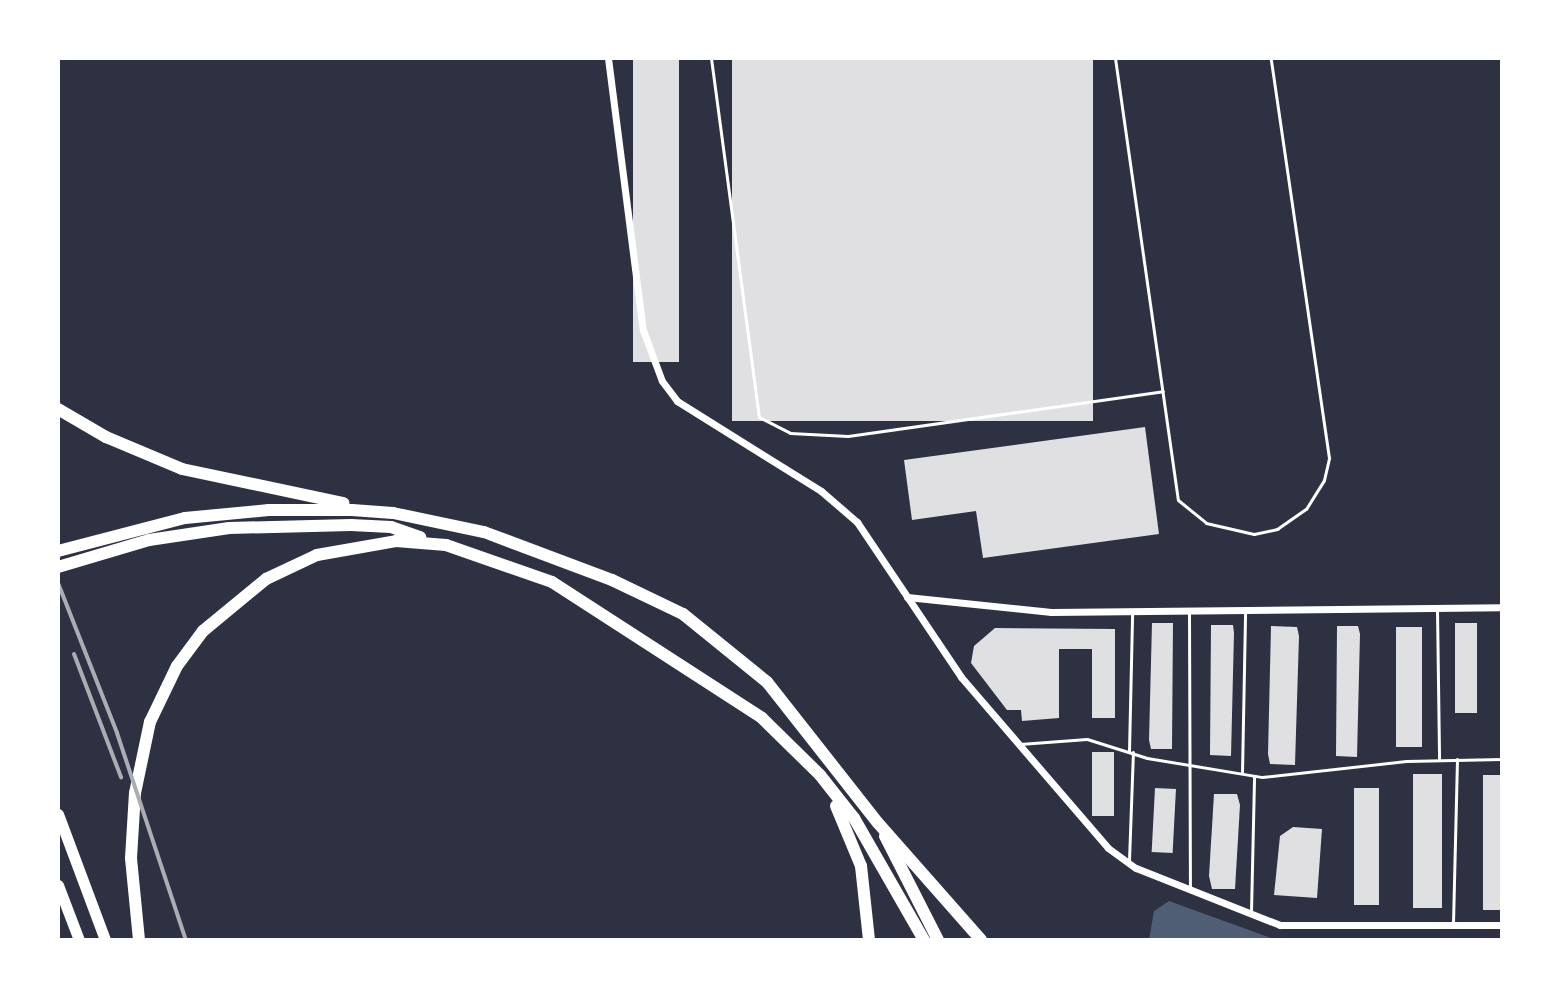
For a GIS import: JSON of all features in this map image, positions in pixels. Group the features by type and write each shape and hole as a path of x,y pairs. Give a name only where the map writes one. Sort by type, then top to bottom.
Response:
{"highway":[{"path":"58,409 106,437 182,469 253,488 393,513 531,547 683,614 776,692 878,823 981,940"},
{"path":"58,551 146,526 227,513 393,513"},
{"path":"58,567 149,540 270,525 391,527 552,582 662,648 762,718 820,775 880,858 924,940"},
{"path":"139,940 131,858 140,761 157,703 189,648 249,590 299,561 375,542 446,545"},
{"path":"820,775 855,846 869,940"},
{"path":"58,814 105,940"},
{"path":"878,823 938,940"},
{"path":"58,885 79,940"}],"street":[{"path":"608,58 643,330 656,370 677,401 844,509 961,677 1108,848 1129,864 1251,916 1292,926 1502,925"},
{"path":"907,597 987,609 1132,611 1502,607"}],"lane":[{"path":"711,58 759,417 790,433 848,436 1163,391"},
{"path":"1115,58 1178,500 1196,517 1229,532 1266,533 1288,523 1314,499 1329,458 1271,58"},
{"path":"1437,607 1439,760"},
{"path":"1242,773 1245,608"},
{"path":"1189,609 1190,890"},
{"path":"1129,864 1132,611"},
{"path":"1019,745 1076,738 1188,765 1254,775 1308,775 1439,760 1502,759"},
{"path":"1453,925 1457,759"},
{"path":"1251,916 1254,775"}],"water":[{"path":"1169,901 1271,938 1325,940 1149,940 1154,911"}],"building":[{"path":"633,58 679,58 679,362 633,362"},
{"path":"732,58 1093,58 1093,421 732,421"},
{"path":"1145,427 1159,534 983,558 976,511 912,520 904,460"},
{"path":"1152,623 1173,623 1172,749 1151,749 1149,740"},
{"path":"1455,623 1477,623 1477,713 1455,713"},
{"path":"1211,625 1233,625 1231,756 1210,755"},
{"path":"1271,626 1297,627 1299,636 1295,765 1270,764 1268,754"},
{"path":"1337,626 1358,626 1360,634 1357,757 1336,756"},
{"path":"1396,627 1422,627 1422,747 1396,747"},
{"path":"995,628 1115,629 1115,718 1092,718 1092,649 1059,649 1059,718 1022,721 1021,710 1007,710 971,663 974,646"},
{"path":"1092,752 1114,752 1114,816 1092,816"},
{"path":"1413,774 1442,774 1442,908 1413,908"},
{"path":"1483,775 1502,775 1502,910 1483,910"},
{"path":"1155,788 1176,789 1173,853 1152,852"},
{"path":"1354,788 1379,788 1379,905 1354,905"},
{"path":"1214,794 1237,794 1240,805 1235,889 1212,889 1209,876"},
{"path":"1293,827 1322,829 1317,898 1274,895 1280,836"}],"railway":[{"path":"58,583 117,733 186,940"},
{"path":"74,654 121,777"}]}
